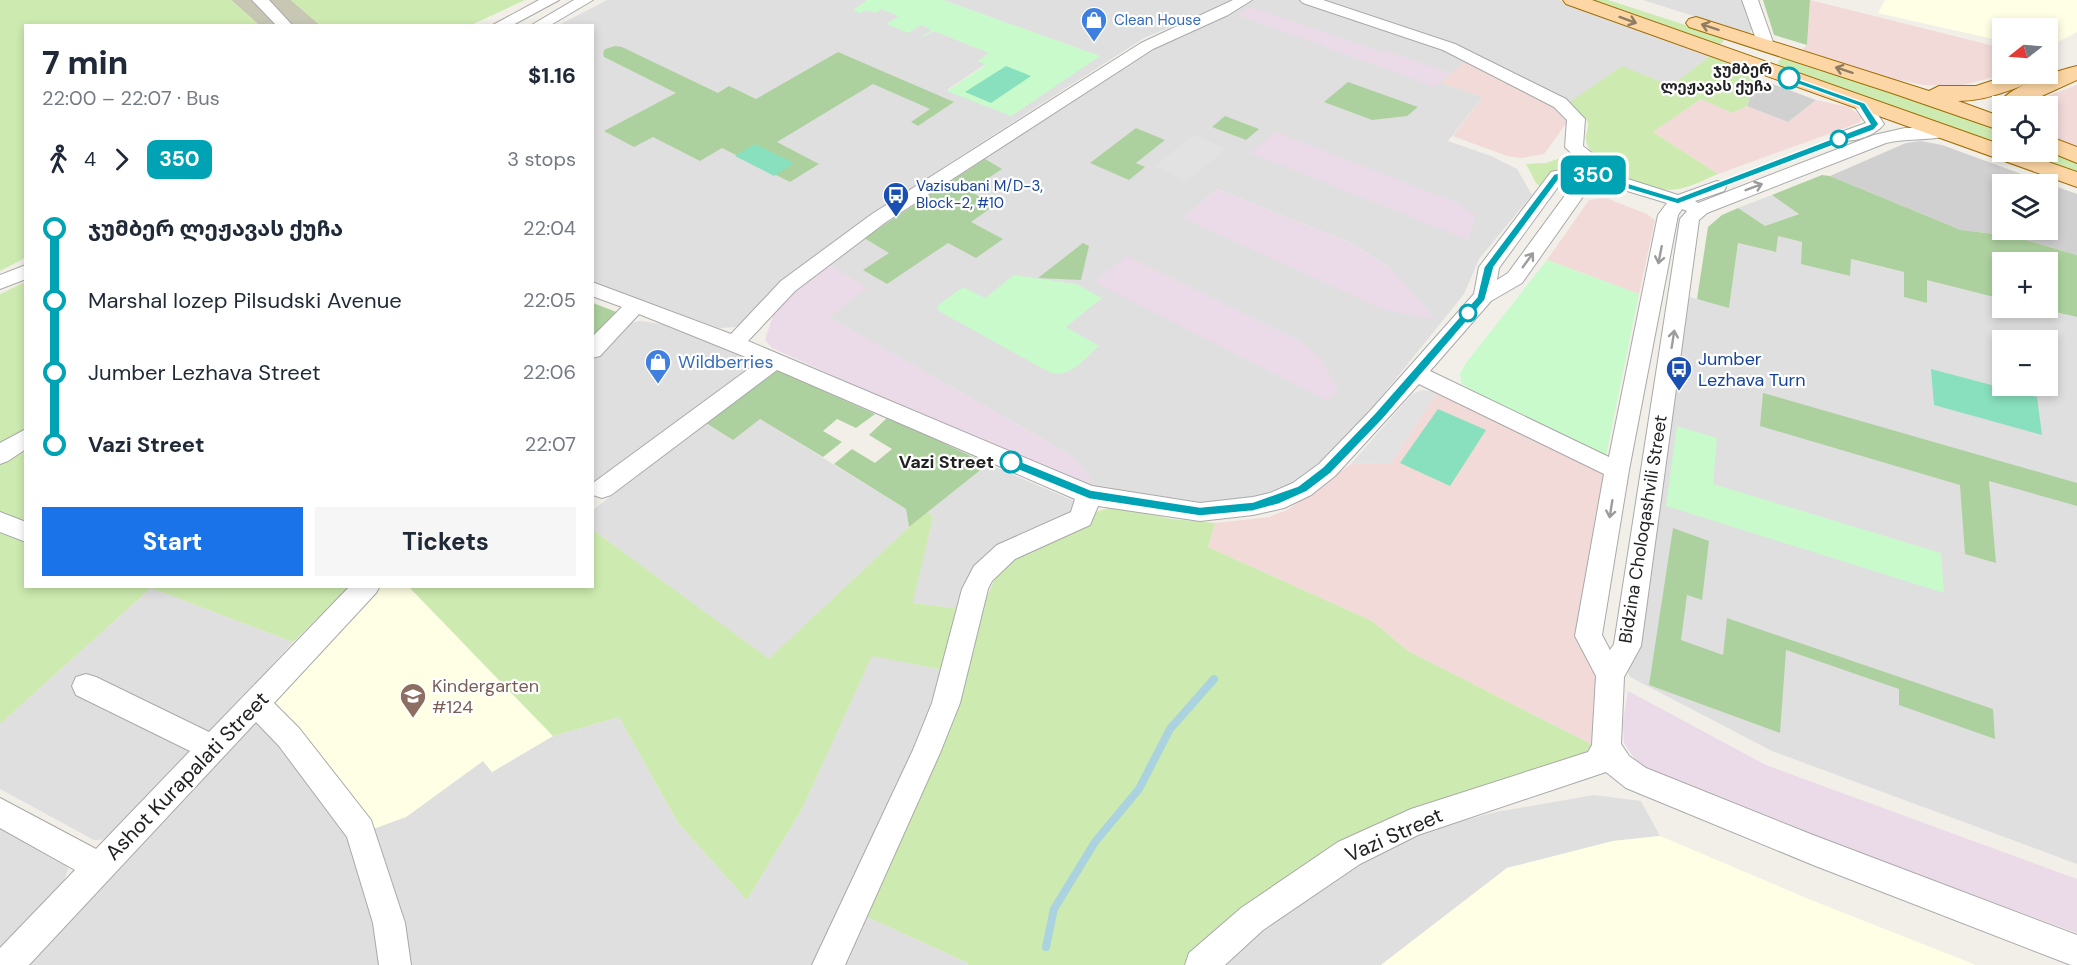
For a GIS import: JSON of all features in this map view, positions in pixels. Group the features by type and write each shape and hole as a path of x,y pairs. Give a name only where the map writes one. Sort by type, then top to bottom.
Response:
{"main road":[{"path":"1573,0 1767,71 2077,179"},
{"path":"1626,0 1900,88 1992,120"},
{"path":"1766,45 1763,61 1767,71"},
{"path":"2058,63 2077,56"},
{"path":"2022,96 2077,72"},
{"path":"1900,88 1959,96 1975,95 2004,84"},
{"path":"2058,147 2077,156"}],"street":[{"path":"260,0 284,24"},
{"path":"502,24 551,0"},
{"path":"541,24 585,0"},
{"path":"734,343 788,286 879,218 1147,46 1223,12 1244,0"},
{"path":"594,289 734,343 1089,495 1200,512 1275,501 1302,489 1327,470 1379,416 1484,296 1515,278 1596,176 1603,171 1590,163 1574,147 1576,119 1560,103 1449,47 1308,0"},
{"path":"1750,0 1766,45"},
{"path":"1678,201 1871,128 1875,124 1862,104"},
{"path":"1484,296 1489,267 1557,176 1571,172 1596,176 1700,209 1887,136 1941,132"},
{"name":"Bidzina Choloqashvili Street","path":"1610,675 1588,636 1668,215 1678,201"},
{"name":"Bidzina Choloqashvili Street","path":"1606,747 1610,675 1627,646 1690,219 1700,209"},
{"path":"0,283 24,272"},
{"path":"1652,300 1678,305"},
{"path":"594,349 636,306"},
{"path":"602,489 774,361"},
{"path":"1638,372 1667,381"},
{"path":"1416,374 1453,388 1584,458 1619,464 1654,465"},
{"path":"0,455 24,438"},
{"path":"828,965 926,753 946,703 980,575 991,562 1010,549 1081,518 1089,495"},
{"path":"0,522 24,531"},
{"name":"Ashot Kurapalati Street","path":"6,965 365,588"},
{"path":"86,686 213,748"},
{"path":"256,703 289,737 360,830 389,923 395,965"},
{"path":"1606,747 1619,766 1636,778 1813,850 2077,951"},
{"name":"Vazi Street","path":"1201,965 1252,919 1348,853 1412,823 1598,762 1606,747"},
{"path":"0,812 99,867"}],"shaded area":[{"path":"231,0 291,0 319,24 258,24"},
{"path":"607,0 867,0 854,11 882,9 900,16 887,24 921,25 933,30 921,37 934,31 990,53 979,61 986,64 947,90 1011,116 1099,56 943,0 1237,0 1144,38 945,166 782,282 753,319 737,327 719,328 594,282 594,24 561,24"},
{"path":"1252,0 1559,0 1711,55 1671,86 1567,104 1442,83 1483,97 1448,141 1491,156 1517,169 1532,195 1479,259 1464,294 1324,468 1275,496 1200,503 1086,489 1069,454 828,317 825,262 870,229 1144,53 1220,19","holes":["1240,15 1381,52 1368,62","1217,189 1348,242 1388,266 1184,218"]},
{"path":"1643,0 1743,0 1752,27 1750,34"},
{"path":"1810,0 1992,46 1992,78 1959,86 1924,85 1884,77 1802,50 1807,45"},
{"path":"1885,0 2077,0 2077,32 2058,42 2058,18 1992,18 1992,39 1878,13"},
{"path":"1251,7 1450,73 1435,87 1239,15"},
{"path":"1467,59 1571,117 1544,154 1522,158 1507,156 1453,136 1483,97 1441,83"},
{"path":"1756,78 1816,100 1788,122 1747,106"},
{"path":"2077,85 2077,148 2058,139 2058,96 2048,96"},
{"path":"1701,99 1732,113 1747,106 1788,122 1816,100 1849,107 1862,117 1860,122 1848,127 1718,174 1653,132"},
{"path":"1276,132 1457,203 1475,215 1469,240 1251,153"},
{"path":"1194,135 1227,149 1186,181 1154,166"},
{"path":"1921,141 1942,145 2022,174 1992,174 1992,234 1961,230 1830,176 1906,143"},
{"path":"2058,187 2077,194 2077,255 2026,240 2058,240"},
{"path":"1217,189 1348,242 1388,266 1432,315 1431,319 1383,309 1183,218"},
{"path":"1772,195 1800,213 1765,227 1738,208"},
{"path":"1606,198 1647,214 1655,220 1639,294 1547,260 1589,200"},
{"path":"1778,236 1802,242 1801,264 1850,276 1850,259 1904,272 1904,297 1927,303 1927,279 1992,296 1992,318 2058,318 2058,313 2077,317 2077,864 1772,751 1630,677 1626,667 1689,297 1729,307 1738,243 1775,252"},
{"path":"1127,256 1300,341 1322,360 1338,390 1328,401 1095,282"},
{"path":"825,262 867,288 829,317 1069,454 1091,478 1086,489 772,348 765,340 775,309"},
{"path":"640,321 661,324 763,362 594,492 594,353 628,323"},
{"path":"1421,390 1446,393 1436,394 1391,463 1351,464 1411,395"},
{"path":"1446,393 1611,469 1578,633 1600,678 1597,747 1408,651 1372,621 1208,547 1215,523 1269,517 1287,510 1351,464 1391,463 1436,394"},
{"path":"760,419 906,509 909,527 769,660 594,531 594,509 706,423"},
{"path":"988,464 1079,503 1082,507 1003,545 960,609 912,603 933,517 928,512"},
{"path":"151,588 293,642 122,831 111,839 94,840 0,789 0,724"},
{"name":"Kindergarten #124","path":"380,588 410,588 553,736 492,772 483,761 406,817 373,829 275,702"},
{"path":"872,655 944,670 922,738 821,965 403,965 373,829 406,817 483,761 492,772 553,736 619,717 678,823 747,900 802,809"},
{"path":"1628,691 1766,765 2077,879 2077,933 1779,824 1647,770 1636,761 1624,743 1623,722"},
{"path":"257,714 357,846 382,965 14,965"},
{"path":"1594,795 1641,801 1660,836 1613,841 1507,868 1381,965 1212,965 1353,869 1422,832 1496,812"},
{"path":"0,823 64,857 68,869 62,886 0,949"},
{"path":"1660,836 1811,900 1976,965 1381,965 1507,868 1613,841"},
{"path":"863,915 968,963 967,965 841,965"}],"green space":[{"path":"0,0 231,0 258,24 24,24 24,259 0,271"},
{"path":"291,0 525,0 473,24 319,24"},
{"path":"867,0 943,0 1100,56 1011,116 947,91 986,65 978,61 989,53 934,31 922,38 932,30 921,25 908,33 887,24 899,16 882,9 875,13 866,10 860,13 853,10"},
{"path":"1589,0 1608,0 1726,38 1719,46"},
{"path":"1763,0 1810,0 1807,45 1774,35"},
{"path":"615,46 622,47 718,93 729,86 756,99 838,52 954,102 918,126 911,122 930,109 873,84 777,142 819,164 790,182 722,148 700,161 653,137 634,147 604,131 676,93 604,57 605,49"},
{"path":"1711,55 1757,76 1747,106 1732,113 1701,99 1653,132 1718,174 1693,185 1667,190 1628,180 1604,166 1595,157 1586,141 1588,122 1585,117 1567,104 1622,66 1671,86"},
{"path":"1782,58 1971,118 1992,127 1992,144 1784,70 1778,62"},
{"path":"1006,66 1031,76 991,103 965,92"},
{"path":"1348,82 1418,107 1407,116 1372,120 1324,102"},
{"path":"1225,116 1259,129 1246,140 1212,127"},
{"path":"1136,128 1165,140 1136,163 1145,167 1129,180 1090,163"},
{"path":"755,144 794,163 774,176 735,156"},
{"path":"2058,154 2077,162 2077,173 2044,162 2058,162"},
{"path":"1569,155 1588,166 1562,169 1551,176 1541,187 1536,183 1526,164 1546,163"},
{"path":"985,159 1002,169 969,191 995,205 971,222 1003,239 976,258 948,243 887,284 863,270 889,253 864,238"},
{"path":"1822,175 1830,176 1961,230 1992,234 1992,240 2026,240 2077,255 2077,317 2058,313 2058,252 1992,252 1992,296 1927,280 1927,303 1904,297 1904,272 1851,259 1850,276 1801,264 1802,242 1778,236 1776,252 1738,243 1729,308 1697,299 1708,227 1722,215 1738,208 1765,226 1799,214 1772,195"},
{"path":"1083,243 1089,246 1081,280 1038,278"},
{"path":"1547,260 1639,294 1606,456 1488,400 1462,384 1460,374 1466,363"},
{"path":"1014,275 1076,284 1102,298 1066,327 1099,346 1071,370 1065,373 1051,373 939,311 937,306 963,287 985,298"},
{"path":"24,282 24,588 151,588 0,724 0,294"},
{"path":"594,303 619,313 594,339"},
{"path":"1931,369 1992,385 1992,396 2037,397 2042,435 1934,405"},
{"path":"777,370 875,414 856,428 837,419 823,431 842,442 823,457 760,419 733,440 706,423"},
{"path":"1763,393 2077,483 2077,506 1989,481 1996,563 1965,554 1960,485 1760,426"},
{"path":"1438,409 1486,430 1450,486 1400,463"},
{"path":"888,417 988,464 909,527 906,509 834,464 852,449 875,463 892,449 869,435"},
{"path":"1677,426 1717,438 1713,484 1941,553 1944,593 1666,506"},
{"path":"1113,507 1172,519 1215,523 1208,547 1372,621 1408,651 1597,747 1593,758 1468,794 1190,965 967,965 968,963 863,915 948,716 987,597 999,569 1021,552 1092,513"},
{"path":"928,512 933,517 913,603 960,609 944,670 872,656 802,809 747,900 678,823 619,717 553,736 410,588 594,588 594,531 769,659 909,527"},
{"path":"1673,528 1709,541 1702,600 1687,595 1681,640 1723,655 1727,618 1993,709 1995,739 1899,705 1899,689 1786,650 1780,733 1649,685"},
{"path":"151,588 348,588 293,642"}],"waterway":[{"path":"1046,947 1054,909 1095,842 1139,789 1170,729 1214,679"}],"bus line":[{"name":"350","path":"1011,462 1089,495 1200,512 1253,506 1275,501 1302,489 1327,470 1379,416 1484,296 1489,267 1557,176 1581,172 1678,201 1871,128 1875,124 1862,104 1789,78"}],"place":[{"name":"Clean House","path":"1094,43"},
{"name":"ჯუმბერ ლეჟავას ქუჩა","path":"1789,78"},
{"name":"Vazisubani M/D-3, Block-2, #10","path":"896,218"},
{"name":"Wildberries","path":"658,385"},
{"name":"Jumber Lezhava Turn","path":"1679,392"},
{"name":"Vazi Street","path":"1011,462"},
{"name":"Kindergarten #124","path":"413,719"}]}
